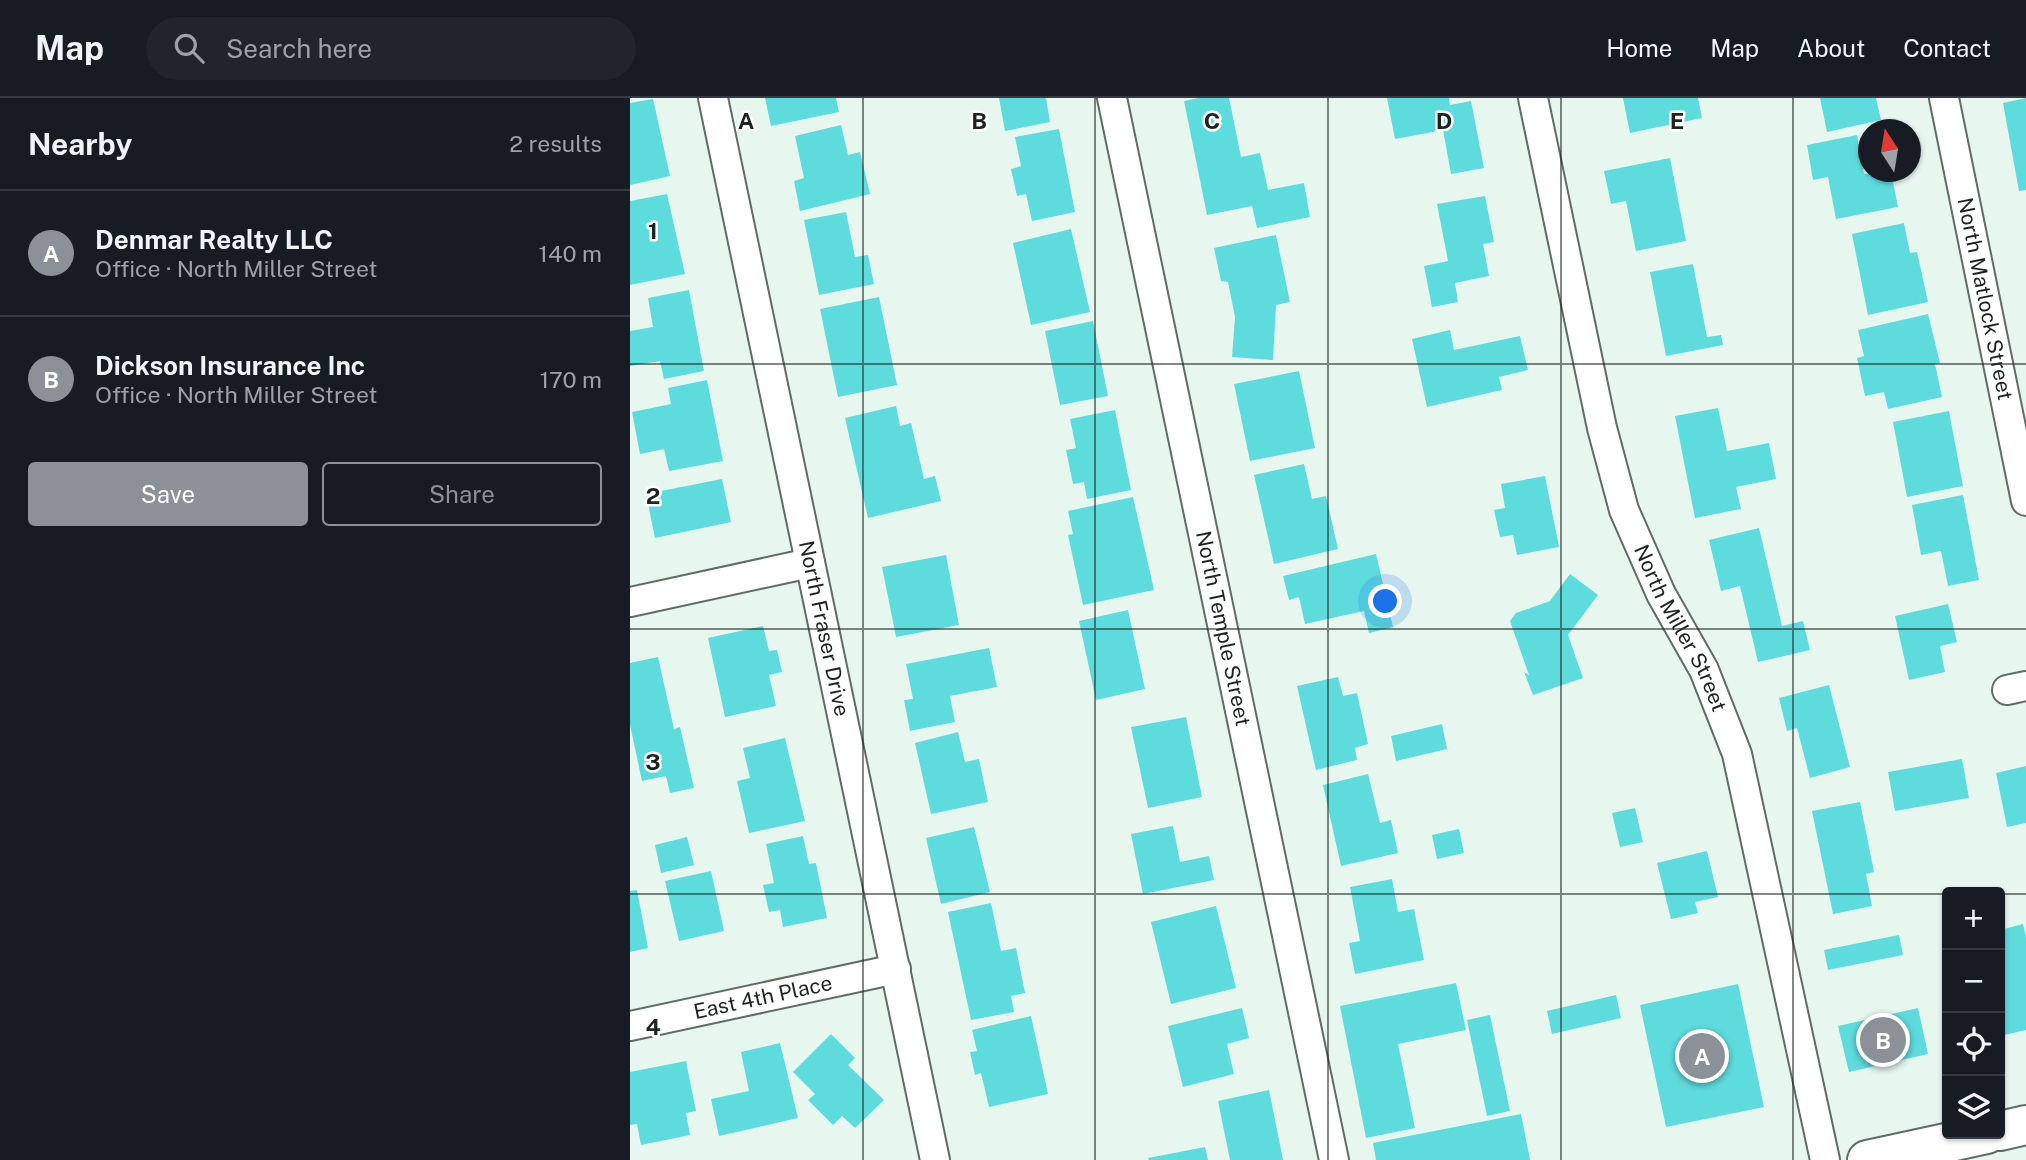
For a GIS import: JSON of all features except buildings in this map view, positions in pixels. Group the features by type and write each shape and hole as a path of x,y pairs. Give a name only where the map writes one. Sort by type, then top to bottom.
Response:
{"main road":[{"path":"2005,1130 2026,1125"},
{"path":"1867,1160 1964,1139"}],"street":[{"name":"North Fraser Drive","path":"713,98 935,1160"},
{"name":"North Temple Street","path":"1112,98 1334,1160"},
{"name":"North Miller Street","path":"1533,98 1602,428 1624,510 1661,594 1704,670 1737,754 1825,1160"},
{"name":"North Matlock Street","path":"1944,98 2026,501"},
{"path":"630,602 810,563"},
{"name":"East 4th Place","path":"630,1026 896,969"}],"place":[{"name":"Dickson Insurance Inc","path":"1883,1040"},
{"name":"Denmar Realty LLC","path":"1702,1056"}]}
